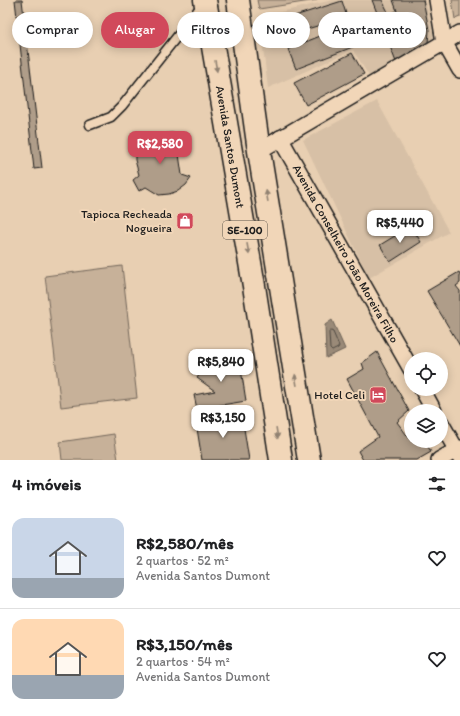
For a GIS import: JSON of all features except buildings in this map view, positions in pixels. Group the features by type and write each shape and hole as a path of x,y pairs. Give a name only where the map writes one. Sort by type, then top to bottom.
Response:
{"main road":[{"name":"SE-100","path":"238,0 259,151 309,460"},
{"name":"Avenida Santos Dumont","path":"205,1 254,286 281,460"}],"street":[{"path":"437,0 444,42 460,70"},
{"path":"259,151 460,33"},
{"name":"Avenida Conselheiro João Moreira Filho","path":"280,138 404,357"},
{"path":"440,460 459,452 448,434"}],"lane":[{"path":"90,125 111,117 122,106 205,1"}],"shaded area":[{"path":"257,0 317,0 259,9"},
{"path":"333,0 426,0 434,41 426,45 426,12 318,12 318,48 421,48 369,76 353,50 268,88 263,48 310,48 310,12 281,12"},
{"path":"452,0 460,0 460,17 455,19"},
{"path":"377,101 449,232 369,278 303,140"},
{"path":"122,266 137,398 61,407 45,276"},
{"path":"114,434 118,460 62,460 60,442"}],"water":[{"path":"332,320 345,349 326,358 325,325"}],"place":[{"name":"Tapioca Recheada Nogueira","path":"185,221"},
{"name":"Hotel Celi","path":"378,395"}]}
